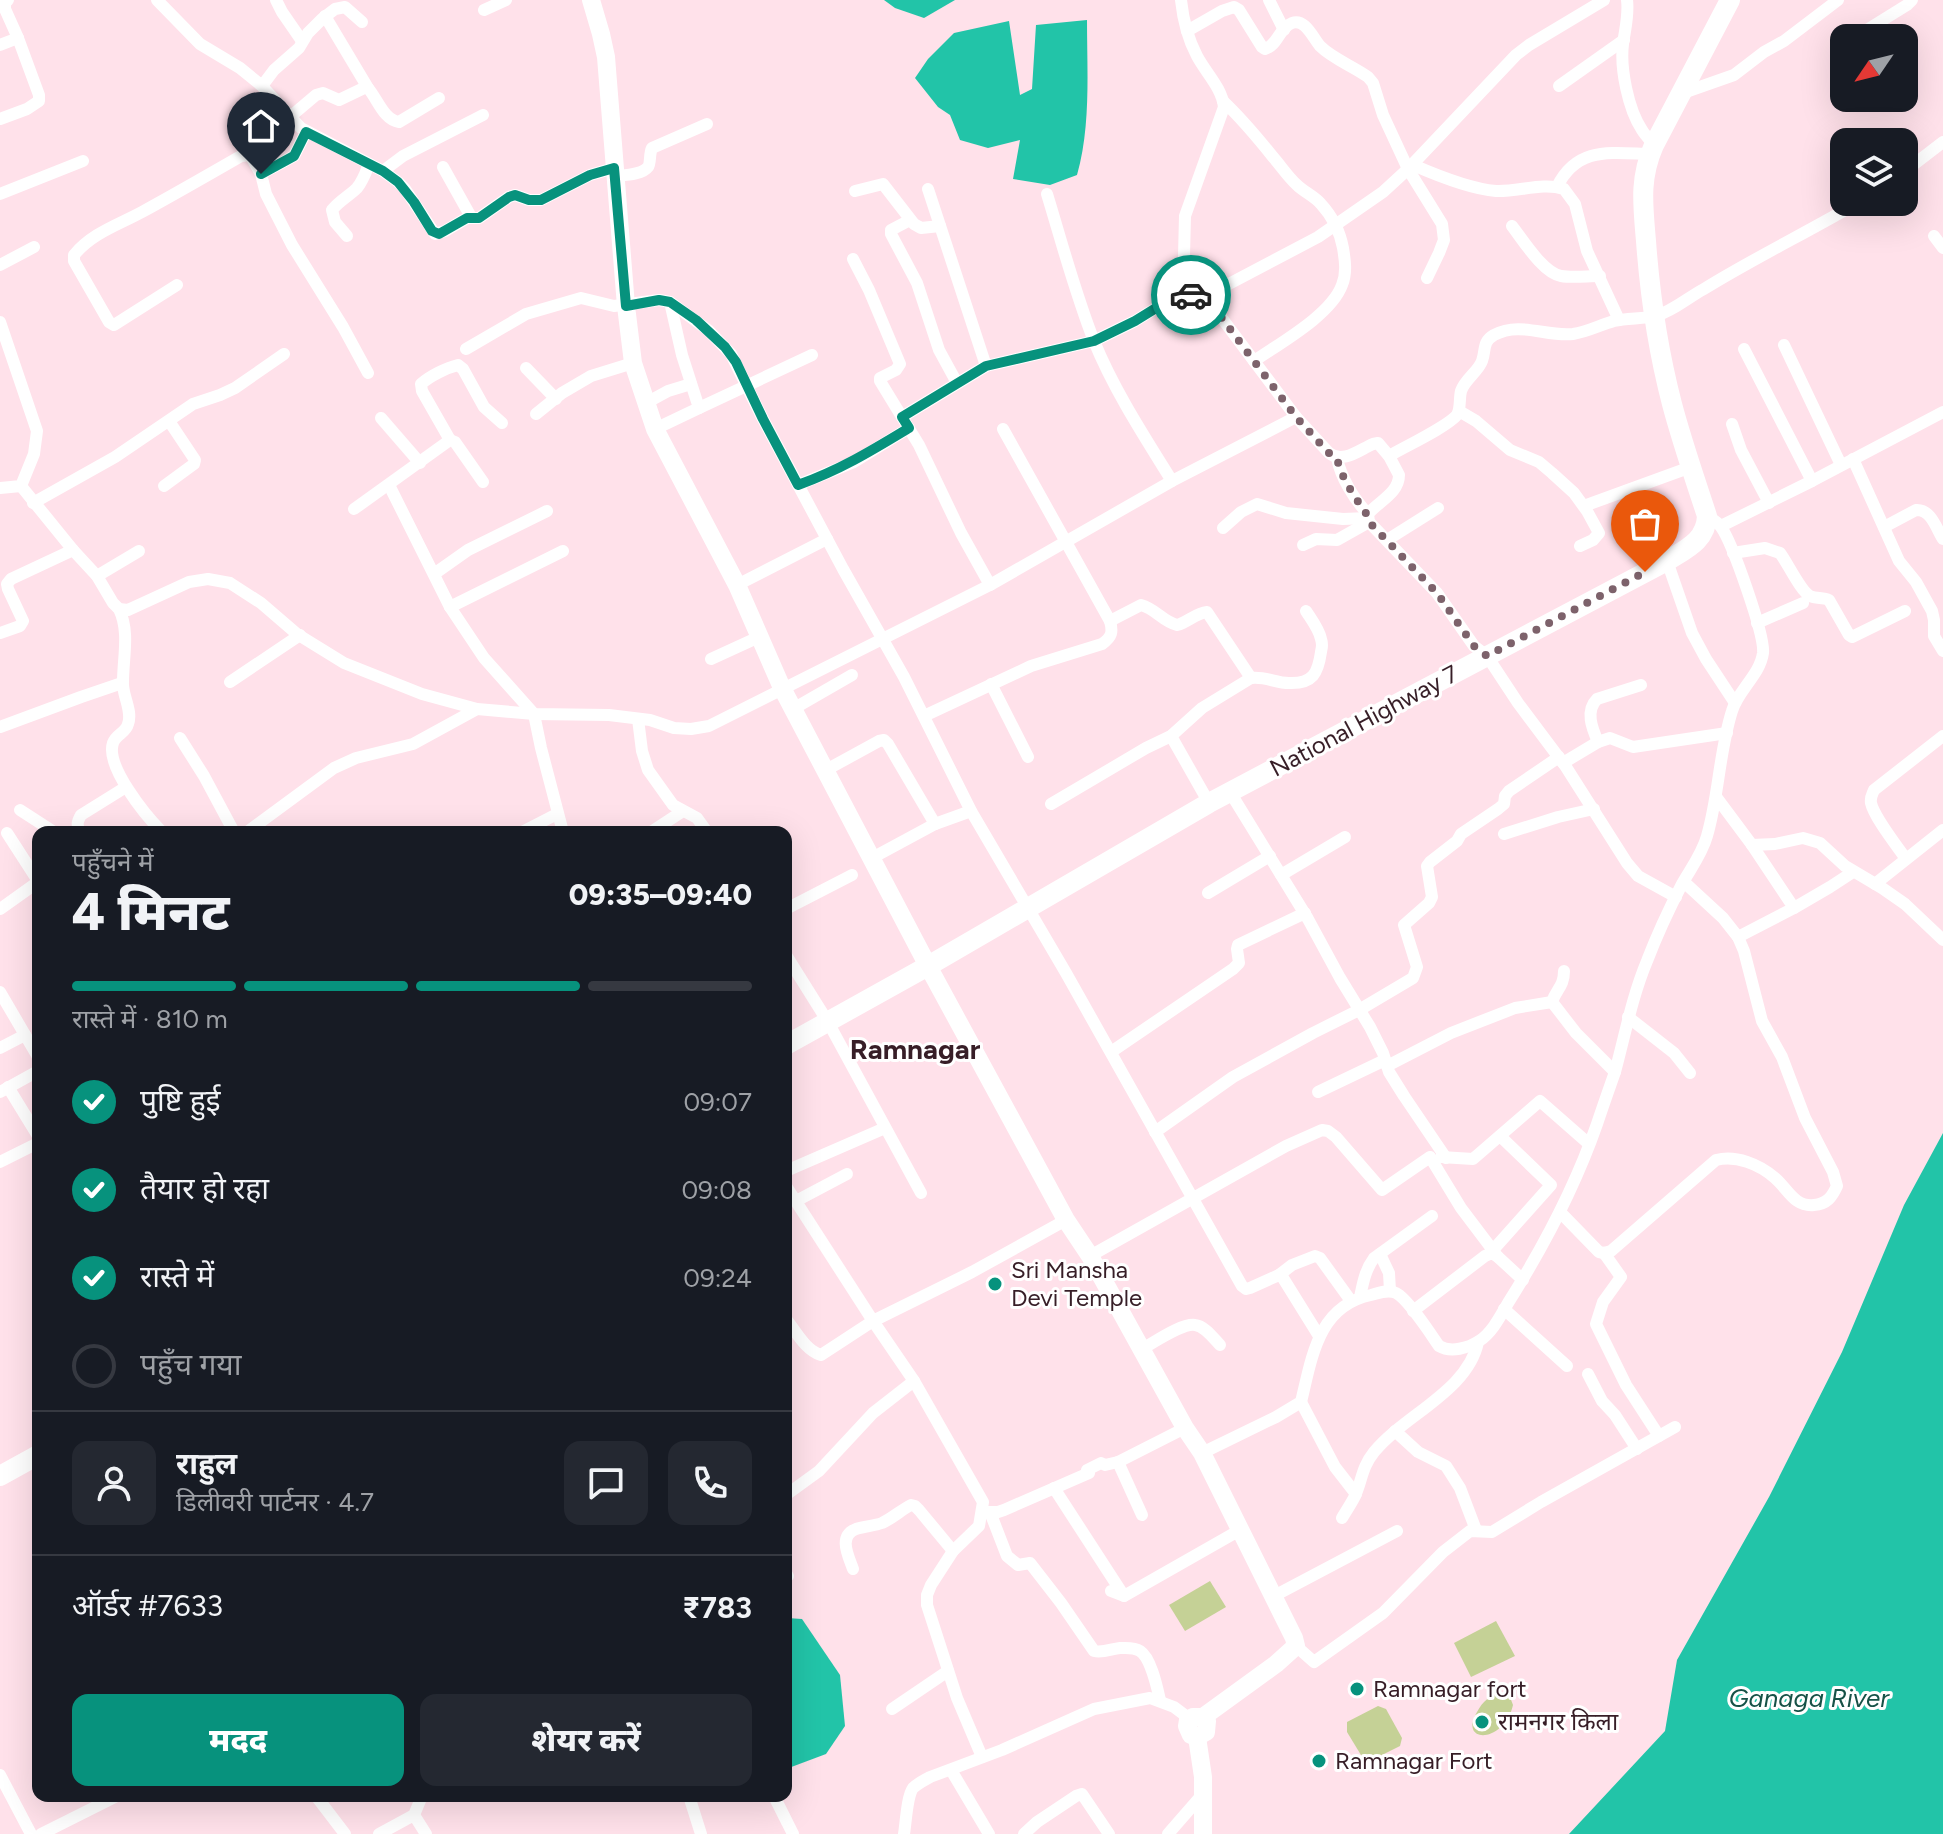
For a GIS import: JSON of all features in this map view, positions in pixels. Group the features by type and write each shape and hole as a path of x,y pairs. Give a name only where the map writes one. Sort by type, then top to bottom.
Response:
{"main road":[{"path":"591,0 606,57 633,363 655,429 737,585 782,688 928,966 1066,1220 1090,1256 1185,1428 1202,1453 1290,1627 1296,1646 1276,1664 1197,1718 1208,1727 1202,1736 1197,1737 1201,1756 1203,1834"},
{"path":"1714,521 1691,467 1669,394 1653,317 1643,204 1645,168 1652,149 1730,0"},
{"name":"National Highway 7","path":"792,1042 1209,803 1667,561 1700,539 1707,525 1714,521"},
{"path":"0,1476 32,1458"}],"street":[{"path":"157,0 200,44 240,68 262,86 306,132 383,171 405,189 435,234 462,220 479,218 515,195 541,200 590,175 642,171 650,163 652,148 707,124"},
{"path":"276,0 302,41"},
{"path":"484,10 506,0"},
{"path":"1181,0 1187,31 1197,56 1221,94 1224,107 1185,216 1183,296"},
{"path":"1269,0 1284,30"},
{"path":"798,485 854,462 957,383 986,366 1094,341 1169,300 1203,293 1247,276 1336,226 1383,192 1410,167 1516,55 1604,0"},
{"path":"1557,187 1567,169 1594,154 1652,149 1632,109 1624,74 1624,40 1629,11 1627,0"},
{"path":"1680,94 1734,75 1838,0"},
{"path":"1875,24 1912,0"},
{"path":"262,86 325,16 335,9 346,3 362,22"},
{"path":"0,119 39,101 4,6"},
{"path":"1187,31 1234,7 1265,49 1274,45 1284,30 1296,22 1319,45 1368,77 1373,83 1383,115 1442,224 1444,240 1427,278"},
{"path":"325,16 389,119 399,122 439,98"},
{"path":"0,45 18,38"},
{"path":"1559,86 1624,40"},
{"path":"290,117 316,95 323,93 339,100 368,88"},
{"path":"1223,101 1295,183 1319,201 1336,226 1345,268 1340,291 1316,318 1254,361"},
{"path":"383,171 403,156 483,115"},
{"path":"261,174 294,156 306,132"},
{"path":"1918,161 1943,142"},
{"path":"177,285 114,325 109,322 78,268 74,255 104,230 127,221 241,156 250,155 292,245 368,373"},
{"path":"0,194 83,161"},
{"path":"347,236 335,222 332,210 355,190 369,164"},
{"path":"443,167 471,217"},
{"path":"1410,167 1492,191 1544,186 1564,189 1575,204 1587,251 1619,320"},
{"path":"855,191 883,184 910,220 921,228 940,226"},
{"path":"928,189 986,366"},
{"path":"1047,194 1094,341 1114,383 1172,481"},
{"path":"1389,456 1452,419 1459,411 1463,387 1481,364 1483,347 1494,335 1521,329 1574,334 1619,320 1653,317 1679,306 1835,216"},
{"path":"910,220 895,227 891,234 917,283 939,350 957,383"},
{"path":"1512,226 1541,263 1554,274 1600,276"},
{"path":"1934,236 1943,248"},
{"path":"0,265 34,247"},
{"path":"853,259 900,364 883,375 880,381 929,463 961,533 990,585"},
{"path":"1203,293 1296,417 1337,458 1342,475 1368,518 1430,585 1474,646 1487,656 1561,760 1633,871 1676,897"},
{"path":"466,349 526,314 574,299 614,306 659,300 670,302 696,320 725,347 736,362 798,485 883,638 971,811 1242,1286 1250,1288 1315,1256 1356,1299"},
{"path":"670,302 682,355 699,408"},
{"path":"0,322 37,431 34,454 21,486"},
{"path":"1784,345 1884,527 1899,561 1916,582 1932,611 1934,636 1943,651"},
{"path":"1744,349 1812,481"},
{"path":"33,503 115,457 193,404 235,388 284,354"},
{"path":"655,429 812,355"},
{"path":"536,414 591,376 633,363"},
{"path":"483,482 455,442 450,440 421,384 458,365 484,407 502,423"},
{"path":"526,368 556,399"},
{"path":"646,403 668,391 691,384"},
{"path":"1459,411 1510,450 1539,462 1574,493 1599,533 1580,546"},
{"path":"1356,1494 1335,1467 1301,1402 1319,1336 1332,1318 1356,1299 1390,1291 1401,1297 1444,1349 1453,1350 1478,1342 1485,1336 1523,1280 1560,1212 1615,1072 1634,996 1647,961 1676,897 1702,850 1717,798 1735,703 1763,656 1757,623 1733,553 1714,521 1769,503 1943,412"},
{"path":"119,609 128,610 189,582 208,579 230,583 344,663 422,694 477,709 534,714 609,715 674,728 700,729 990,585 1172,481 1296,417"},
{"path":"381,418 420,463"},
{"path":"164,486 194,464 195,460 169,421"},
{"path":"1732,424 1741,450 1769,503"},
{"path":"924,716 1044,661 1102,644 1112,635 1110,621 1003,429"},
{"path":"354,509 450,440"},
{"path":"1303,545 1316,539 1337,540 1368,518 1399,485 1399,475 1378,443 1337,458"},
{"path":"1584,506 1691,467"},
{"path":"389,485 450,607 484,658 534,714 561,826"},
{"path":"0,488 21,486"},
{"path":"21,486 97,576 119,609 125,626 122,683 130,718 125,731 112,744 112,754 126,787 156,826"},
{"path":"1223,528 1241,512 1257,504 1286,513 1343,519 1368,518"},
{"path":"1387,540 1438,508"},
{"path":"1884,527 1916,510 1922,510 1927,512 1943,539"},
{"path":"434,574 468,550 547,511"},
{"path":"737,585 827,539"},
{"path":"1733,553 1765,548 1780,553 1805,592 1811,597 1826,597 1829,600 1852,637 1905,611"},
{"path":"0,633 20,626 23,621 7,584 11,579 73,550"},
{"path":"97,576 139,551"},
{"path":"450,607 563,551"},
{"path":"1667,561 1692,633 1735,703"},
{"path":"1757,623 1803,603"},
{"path":"1110,621 1141,605 1177,625 1207,612 1251,678"},
{"path":"1051,804 1171,736 1202,708 1251,678 1290,683 1310,679 1319,667 1323,644 1306,611"},
{"path":"230,682 300,635"},
{"path":"711,659 759,637"},
{"path":"793,709 852,675"},
{"path":"0,727 122,683"},
{"path":"991,684 1028,757"},
{"path":"1598,742 1591,719 1593,703 1641,685"},
{"path":"255,826 334,768 356,758 413,744 477,709"},
{"path":"638,719 648,770 673,805 697,818 703,826"},
{"path":"1155,1132 1233,1077 1413,978 1417,967 1404,925 1432,897 1427,866 1461,834 1504,804 1509,791 1561,760 1610,738 1633,747 1727,733"},
{"path":"1171,736 1209,803"},
{"path":"1906,859 1876,815 1871,796 1874,790 1943,736"},
{"path":"180,738 231,826"},
{"path":"826,770 884,740 935,824"},
{"path":"78,826 81,815 126,787"},
{"path":"1230,792 1305,913 1415,1114 1446,1158"},
{"path":"1717,798 1794,908"},
{"path":"1504,834 1594,809"},
{"path":"20,810 45,826"},
{"path":"662,826 683,811"},
{"path":"872,858 935,824 971,811"},
{"path":"534,826 557,814"},
{"path":"1875,884 1943,830"},
{"path":"7,833 32,872"},
{"path":"1281,875 1345,837"},
{"path":"1752,845 1803,838 1820,843 1853,872 1905,904 1943,940"},
{"path":"1208,893 1270,856"},
{"path":"1738,937 1853,872"},
{"path":"792,906 852,875"},
{"path":"1560,1212 1599,1252 1604,1253 1611,1251 1716,1160 1734,1158 1748,1162 1775,1178 1791,1197 1807,1206 1822,1204 1832,1197 1837,1186 1805,1118 1782,1057 1762,1021 1738,937 1723,918 1684,882"},
{"path":"0,909 32,885"},
{"path":"1111,1052 1233,969 1239,963 1238,945 1305,913"},
{"path":"792,965 828,1022 921,1193"},
{"path":"1552,1002 1563,984 1564,971"},
{"path":"0,992 32,1047"},
{"path":"1552,1002 1576,1033 1615,1072"},
{"path":"1318,1092 1515,1008 1552,1002"},
{"path":"1628,1017 1674,1053 1690,1073"},
{"path":"0,1048 25,1035"},
{"path":"32,1074 4,1090 32,1138"},
{"path":"1090,1256 1286,1146 1322,1130 1336,1137 1382,1190 1430,1157 1473,1159 1540,1101 1589,1144"},
{"path":"792,1168 885,1128"},
{"path":"1496,1254 1551,1185 1500,1136"},
{"path":"0,1162 32,1147"},
{"path":"1430,1157 1461,1208 1496,1254 1523,1280"},
{"path":"796,1201 847,1174"},
{"path":"792,1195 914,1381 982,1499 1007,1556 1018,1565 1030,1563 1094,1651 1128,1647 1137,1649 1145,1656 1160,1700"},
{"path":"1356,1299 1369,1265 1432,1216"},
{"path":"792,1326 814,1353 821,1355 873,1321 972,1272 1066,1220"},
{"path":"1604,1253 1621,1277 1603,1302 1596,1324 1626,1385 1659,1436"},
{"path":"1380,1254 1389,1273 1390,1291"},
{"path":"1413,1311 1485,1256 1496,1254"},
{"path":"1279,1275 1319,1336"},
{"path":"1504,1309 1567,1366"},
{"path":"1142,1349 1194,1324 1202,1327 1220,1345"},
{"path":"1342,1518 1373,1453 1395,1431 1441,1396 1472,1360 1478,1342"},
{"path":"1588,1374 1602,1401 1637,1449"},
{"path":"792,1491 819,1471 873,1413 914,1381"},
{"path":"1202,1453 1301,1402"},
{"path":"1296,1646 1314,1662 1383,1613 1454,1542 1470,1531 1492,1532 1675,1427"},
{"path":"986,1512 1004,1510 1089,1473 1087,1470 1101,1463 1118,1462 1185,1428"},
{"path":"1395,1431 1418,1452 1446,1466 1460,1488 1476,1530"},
{"path":"1118,1462 1142,1515"},
{"path":"1054,1488 1124,1596"},
{"path":"853,1569 846,1548 848,1533 885,1522 911,1505 919,1510 953,1551"},
{"path":"982,1757 948,1671 927,1605 927,1595 953,1551 979,1526 986,1512"},
{"path":"1124,1596 1240,1530"},
{"path":"1274,1596 1397,1531"},
{"path":"1111,1591 1124,1596"},
{"path":"892,1709 948,1671"},
{"path":"904,1834 912,1789 930,1777 1094,1709 1150,1698 1197,1718"},
{"path":"951,1770 989,1834"},
{"path":"0,1775 31,1834"},
{"path":"1024,1834 1037,1822 1082,1794 1109,1834"},
{"path":"1168,1834 1202,1795"},
{"path":"41,1834 105,1802"},
{"path":"321,1802 345,1834"},
{"path":"379,1834 414,1815 419,1802"},
{"path":"691,1802 701,1834"},
{"path":"777,1802 793,1834"},
{"path":"414,1815 426,1834"}],"shaded area":[{"path":"1210,1581 1226,1607 1185,1631 1169,1605"},
{"path":"1496,1621 1515,1656 1471,1677 1454,1643"},
{"path":"1501,1693 1510,1697 1513,1705 1508,1718 1493,1733 1478,1734 1473,1730 1477,1712 1487,1700"},
{"path":"1378,1706 1386,1709 1402,1738 1400,1746 1372,1760 1364,1760 1347,1732 1347,1722"}],"water":[{"path":"884,0 955,0 924,18 895,8"},
{"path":"1087,20 1087,98 1077,175 1050,185 1013,179 1020,140 988,148 960,140 950,115 938,107 915,78 928,59 954,33 1009,21 1020,95 1032,89 1036,25"},
{"name":"Ganaga River","path":"1943,1133 1943,1834 1569,1834 1665,1731 1677,1660 1769,1497 1842,1352 1904,1205"},
{"path":"792,1618 802,1619 840,1675 845,1726 826,1754 792,1767"}],"way so far":[{"path":"1191,295 1203,293 1296,417 1337,458 1342,475 1368,514 1369,522 1437,593 1480,652 1487,656 1645,572"}],"place":[{"name":"Sri Mansha Devi Temple","path":"995,1284"},
{"name":"Ramnagar fort","path":"1357,1689"},
{"name":"रामनगर किला","path":"1482,1722"},
{"name":"Ramnagar Fort","path":"1319,1761"}],"district":[{"name":"Ramnagar","path":"915,1049"}],"route":[{"path":"261,174 294,156 306,132 383,171 398,182 432,231 439,234 467,218 479,218 509,197 515,195 541,200 590,175 614,168 626,306 659,300 670,302 696,320 725,347 736,362 798,485 839,470 909,428 902,417 986,366 1083,345 1135,321 1169,300 1191,295"}]}
